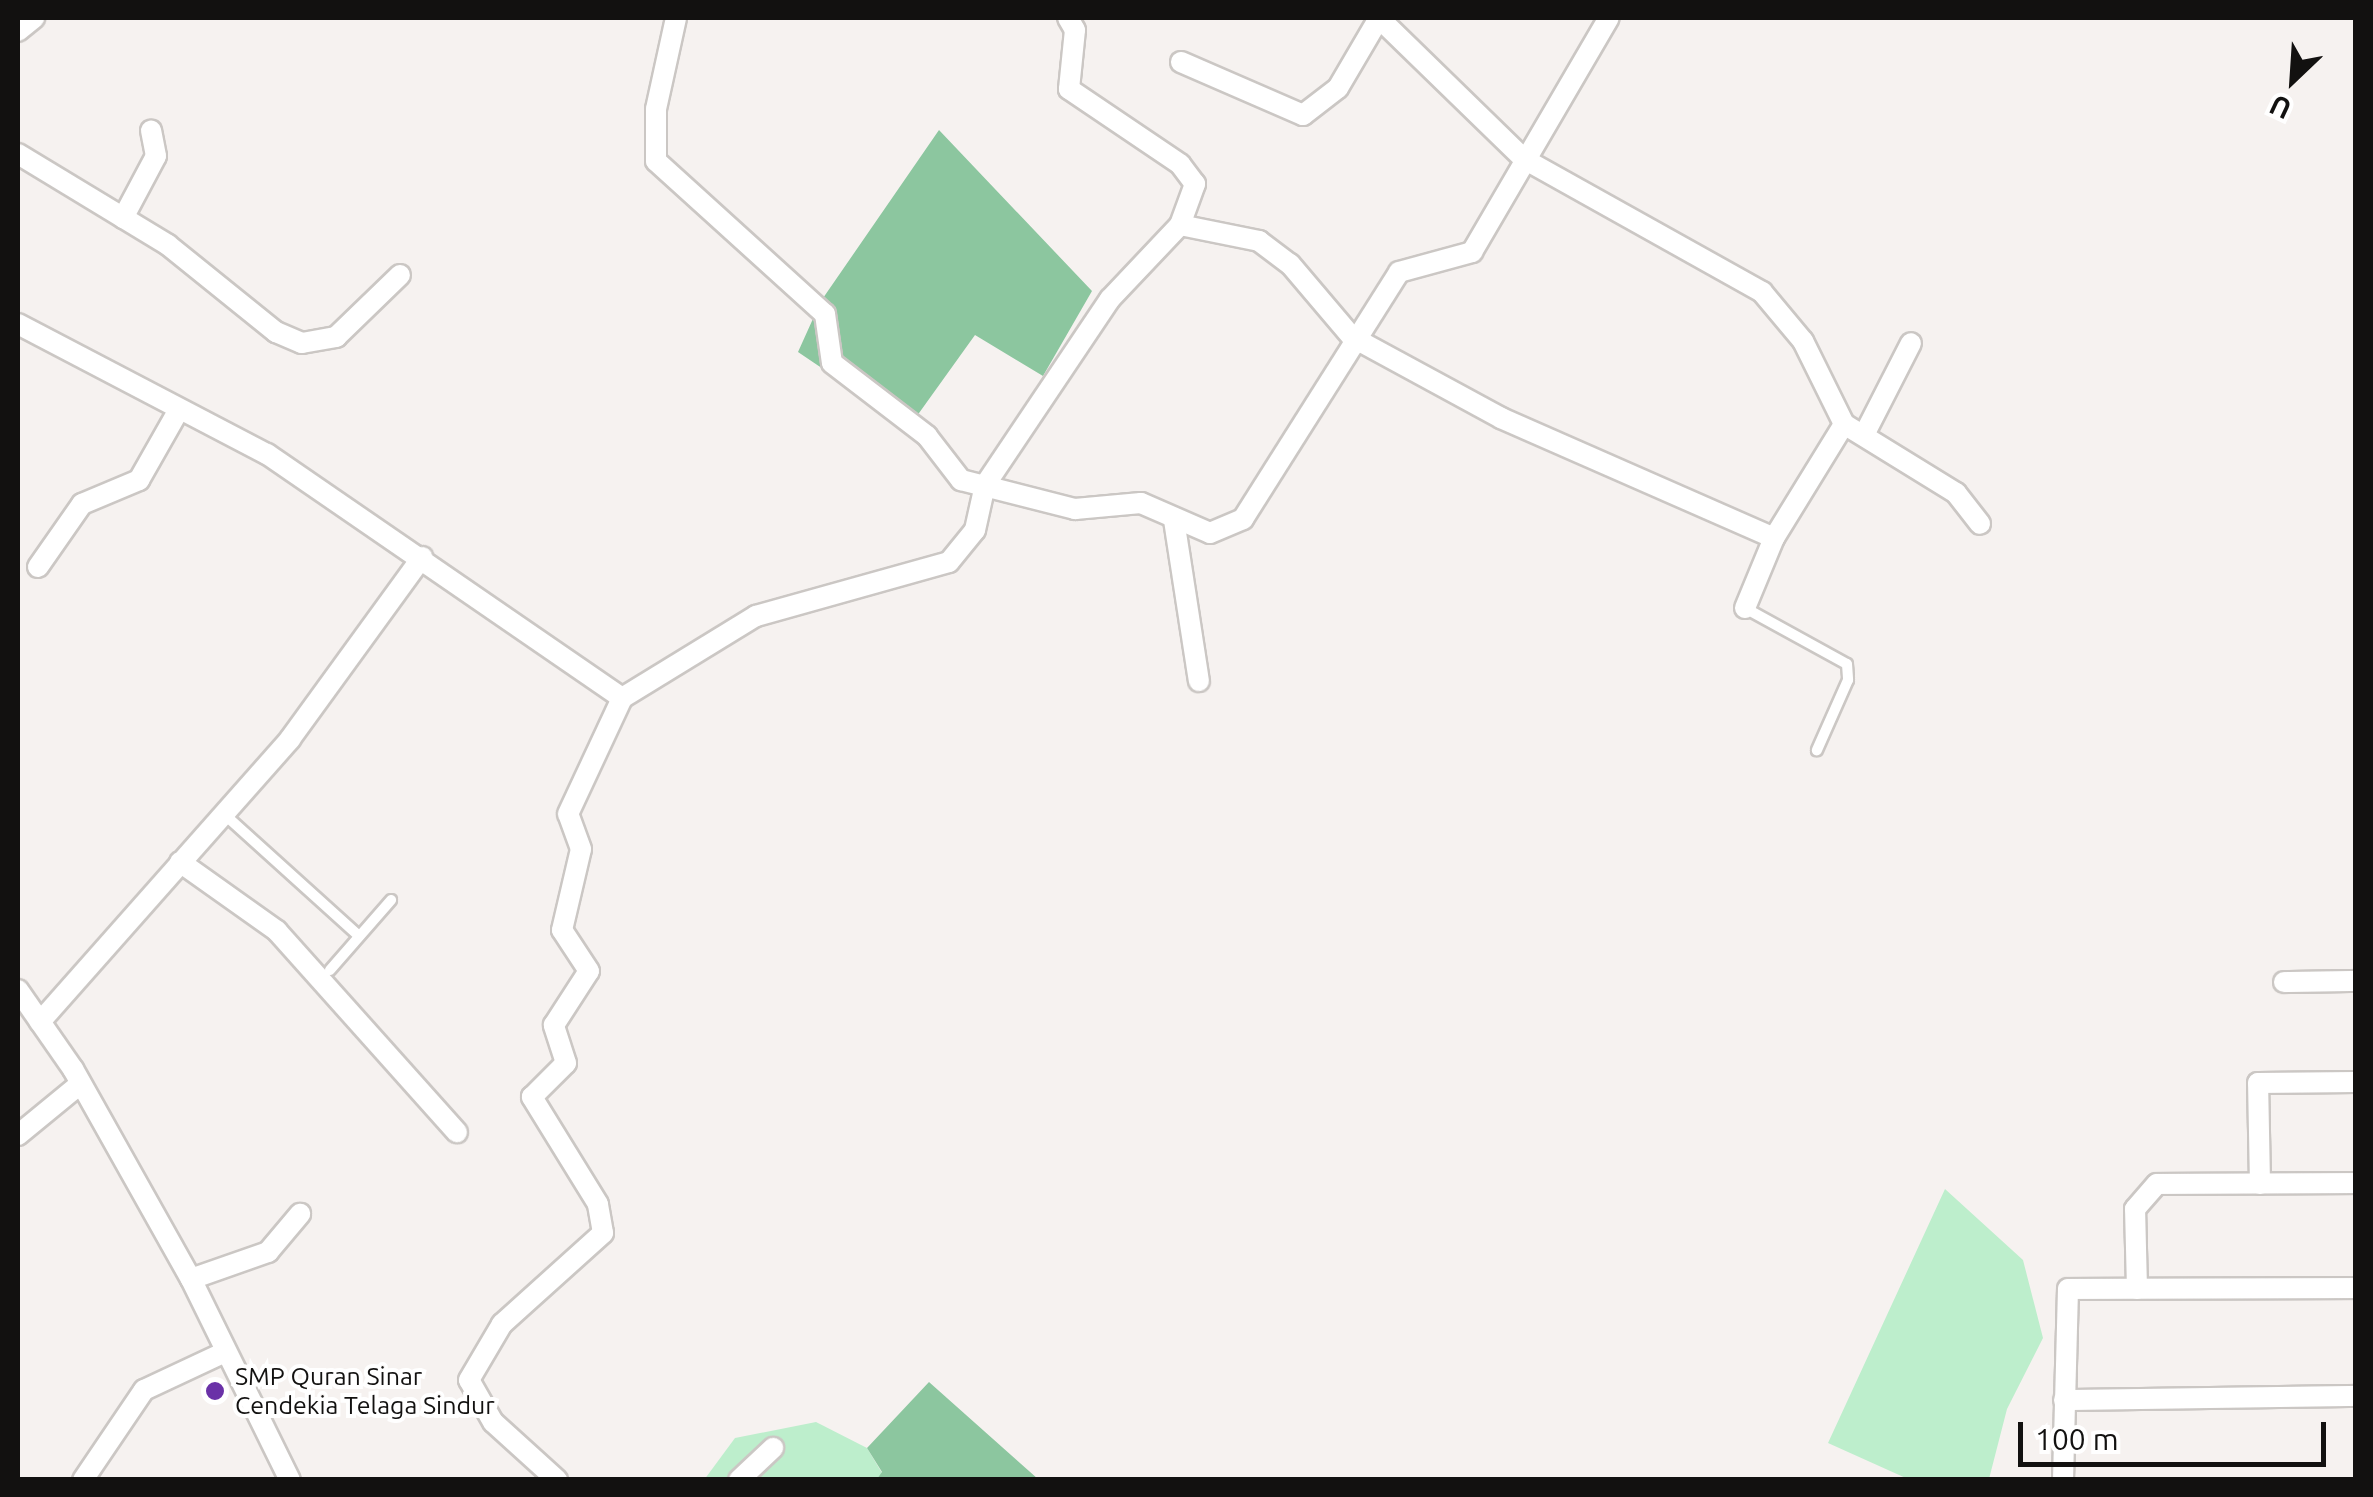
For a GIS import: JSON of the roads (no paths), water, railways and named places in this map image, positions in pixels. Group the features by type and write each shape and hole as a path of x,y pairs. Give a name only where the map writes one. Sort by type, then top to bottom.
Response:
{"street":[{"path":"676,18 652,145 665,176 825,314 832,362 927,436 950,475 1075,510 1141,504 1210,533 1236,527 1352,336 1405,266 1466,259 1609,18"},
{"path":"558,1480 493,1422 469,1380 482,1349 514,1310 603,1233 584,1176 532,1097 566,1064 554,1025 589,971 562,930 581,849 568,814 622,698 756,616 948,562 975,530 985,485 1110,298 1180,225 1195,184 1180,164 1069,89 1075,28 1068,18"},
{"path":"1181,62 1302,115 1338,88 1379,18 1524,159 1762,292 1803,341 1844,424 1956,494 1980,524"},
{"path":"124,218 156,156 151,130"},
{"path":"18,154 124,218 302,344 336,336 400,275"},
{"path":"1180,225 1258,241 1290,264 1352,336 1501,418 1774,538"},
{"path":"18,324 177,412 267,454 622,698"},
{"path":"1864,435 1911,343"},
{"path":"38,566 82,504 139,480 177,412"},
{"path":"1744,608 1774,538 1844,424"},
{"path":"1174,520 1199,681"},
{"path":"40,1022 290,739 422,558"},
{"path":"180,862 277,931 457,1132"},
{"path":"2284,982 2356,981"},
{"path":"18,990 80,1084 191,1279 290,1480"},
{"path":"2260,1184 2258,1083 2356,1082"},
{"path":"18,1135 80,1084"},
{"path":"2137,1289 2141,1194 2157,1184 2356,1183"},
{"path":"191,1279 268,1252 300,1214"},
{"path":"2062,1480 2068,1289 2356,1288"},
{"path":"83,1480 144,1390 225,1352"},
{"path":"2064,1400 2356,1396"},
{"path":"739,1480 772,1448"}],"lane":[{"path":"1744,608 1847,664 1848,680 1817,750"},
{"path":"224,814 359,936"},
{"path":"330,970 391,900"}],"place":[{"name":"SMP Quran Sinar Cendekia Telaga Sindur","path":"215,1391"}]}
